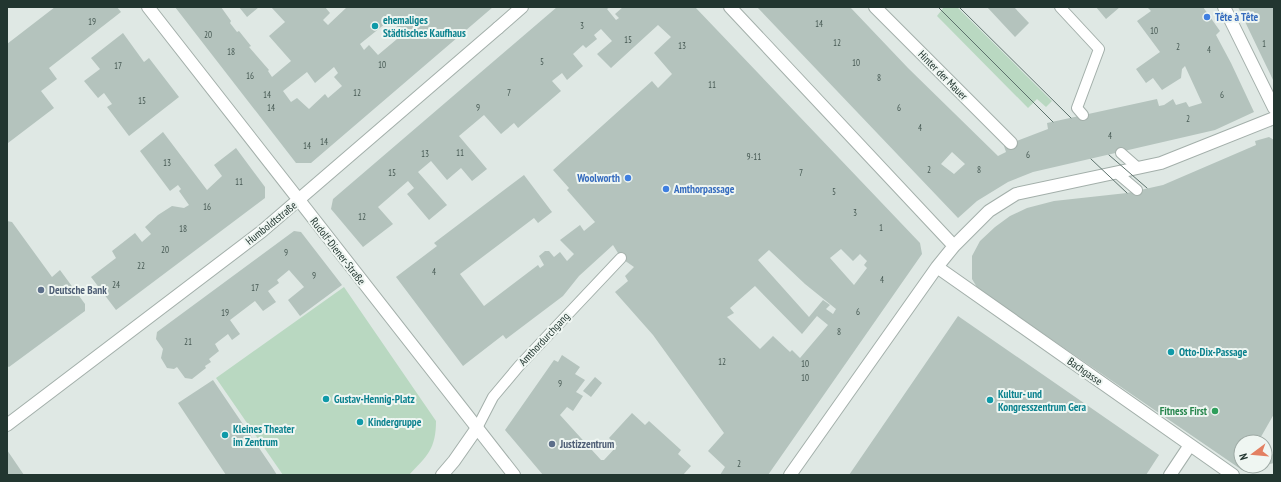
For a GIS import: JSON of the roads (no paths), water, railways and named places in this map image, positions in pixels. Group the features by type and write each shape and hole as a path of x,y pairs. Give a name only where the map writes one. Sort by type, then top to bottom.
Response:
{"street":[{"name":"Rudolf-Diener-Straße","path":"148,7 514,475"},
{"name":"Humboldtstraße","path":"7,425 261,232 299,201 522,7"},
{"path":"730,7 954,246"},
{"name":"Hinter der Mauer","path":"875,7 1011,143"},
{"path":"1224,7 1274,108"},
{"path":"790,475 938,266 954,246 989,211 1016,194 1161,163 1274,118"},
{"name":"Bachgasse","path":"938,266 1233,475"},
{"path":"442,475 454,461 477,428"},
{"path":"1170,475 1190,445"}],"lane":[{"path":"1060,7 1099,49 1077,108 1083,115"},
{"path":"1120,152 1138,168"},
{"path":"1117,173 1138,190"},
{"name":"Amthordurchgang","path":"477,428 493,397 519,366 622,258"}],"tram line":[{"path":"938,7 1053,122"},
{"path":"959,7 1071,118"},
{"path":"1109,155 1147,188"},
{"path":"1091,159 1127,193"}],"place":[{"name":"Tête à Tête","path":"1207,17"},
{"name":"ehemaliges Städtisches Kaufhaus","path":"375,26"},
{"name":"Woolworth","path":"628,178"},
{"name":"Amthorpassage","path":"666,189"},
{"name":"Deutsche Bank","path":"41,290"},
{"name":"Otto-Dix-Passage","path":"1171,352"},
{"name":"Gustav-Hennig-Platz","path":"326,399"},
{"name":"Kultur- und Kongresszentrum Gera","path":"990,400"},
{"name":"Fitness First","path":"1215,411"},
{"name":"Kindergruppe","path":"360,422"},
{"name":"Kleines Theater im Zentrum","path":"225,435"},
{"name":"Justizzentrum","path":"552,444"}]}
